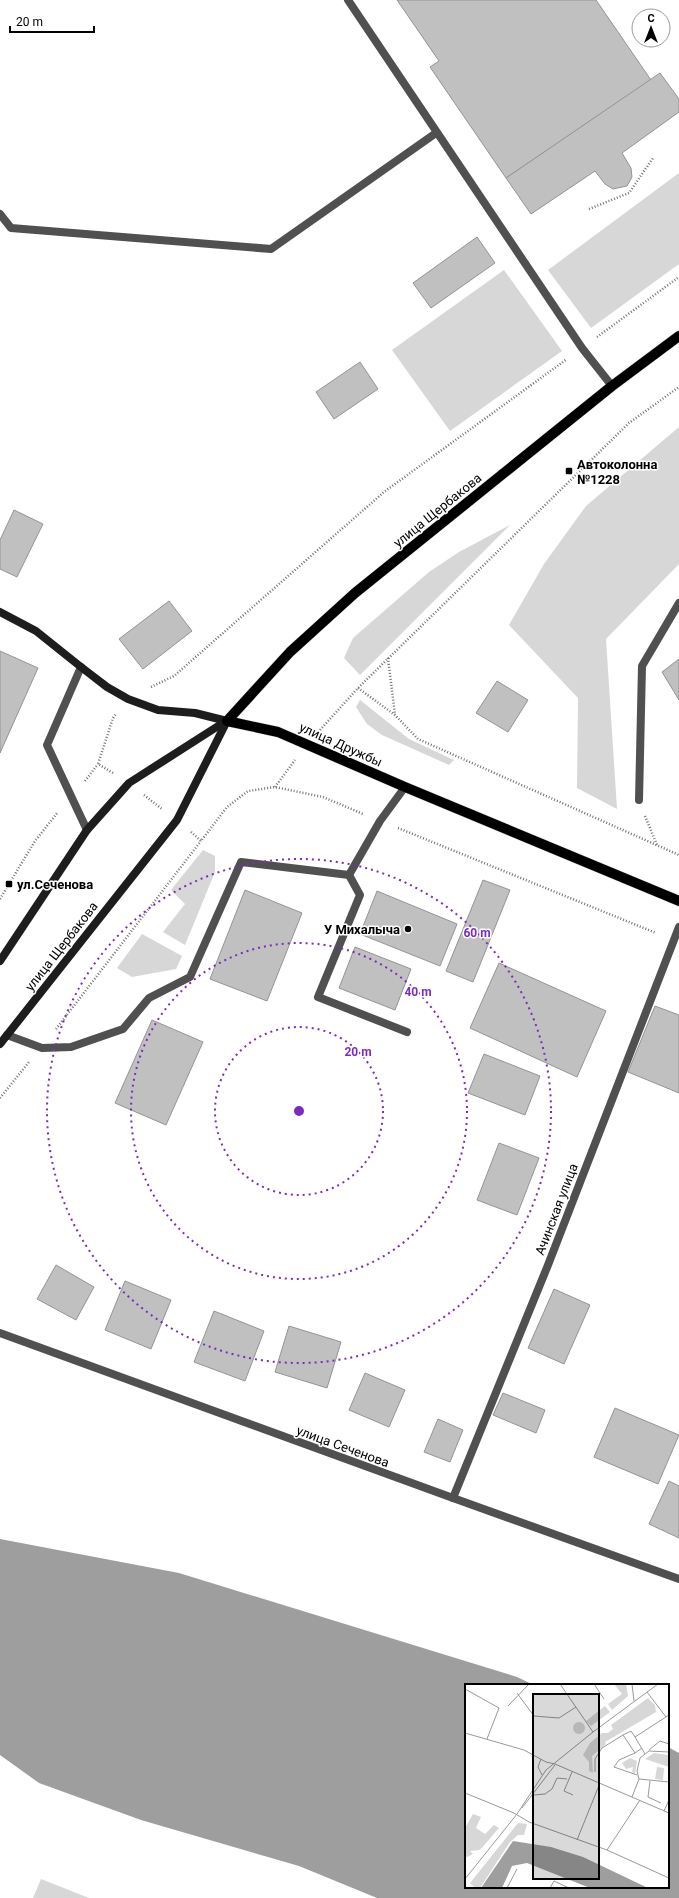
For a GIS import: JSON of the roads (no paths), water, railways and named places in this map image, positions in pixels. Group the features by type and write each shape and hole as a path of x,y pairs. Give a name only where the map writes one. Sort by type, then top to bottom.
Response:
{"main road":[{"name":"улица Щербакова","path":"0,961 87,830 129,783 227,721 290,652 355,593 612,386 679,336"},
{"name":"улица Дружбы","path":"0,612 36,630 81,668 128,699 158,710 195,713 278,732 308,743 405,787 679,901"},
{"name":"улица Щербакова","path":"0,1044 177,820 227,721"}],"street":[{"path":"348,0 436,134 582,348 612,386"},
{"path":"0,214 11,228 271,249 436,134"},
{"path":"639,800 642,666 679,603"},
{"path":"81,668 47,745 87,830"},
{"path":"349,875 380,821 405,787"},
{"path":"7,1035 42,1048 71,1047 123,1029 149,998 190,978 241,862 349,875"},
{"path":"349,875 360,895 318,997 407,1032"},
{"name":"Ачинская улица","path":"453,1498 548,1265 679,927"},
{"name":"улица Сеченова","path":"0,1333 679,1579"}],"place":[{"name":"Автоколонна №1228","path":"569,471"},
{"name":"ул.Сеченова","path":"9,884"},
{"name":"У Михалыча","path":"408,929"}]}
